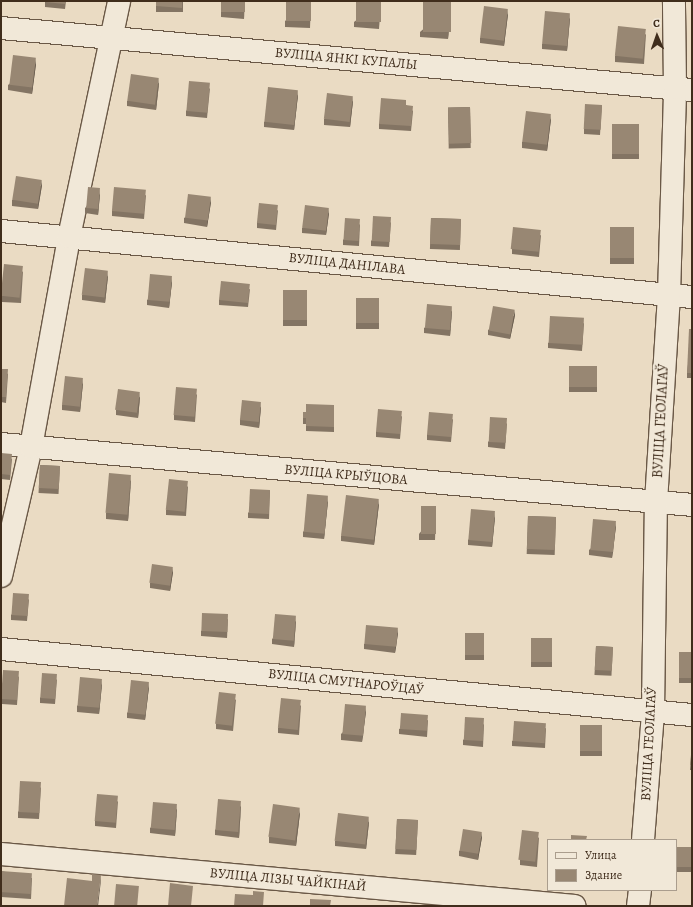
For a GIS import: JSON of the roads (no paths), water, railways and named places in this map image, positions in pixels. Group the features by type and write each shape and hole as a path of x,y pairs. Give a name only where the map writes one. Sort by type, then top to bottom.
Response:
{"street":[{"path":"1,576 31,447 69,237 119,1"},
{"name":"ВУЛІЦА ГЕОЛАГАЎ","path":"643,839 652,712 656,502 683,89 674,1"},
{"name":"ВУЛІЦА ЯНКІ КУПАЛЫ","path":"1,28 683,89"},
{"name":"ВУЛІЦА ДАНІЛАВА","path":"1,231 692,297"},
{"name":"ВУЛІЦА КРЫЎЦОВА","path":"1,444 692,505"},
{"name":"ВУЛІЦА СМУГНАРОЎЦАЎ","path":"1,648 692,715"},
{"name":"ВУЛІЦА ЛІЗЫ ЧАЙКІНАЙ","path":"1,854 575,906"},
{"path":"638,906 640,891"}]}
